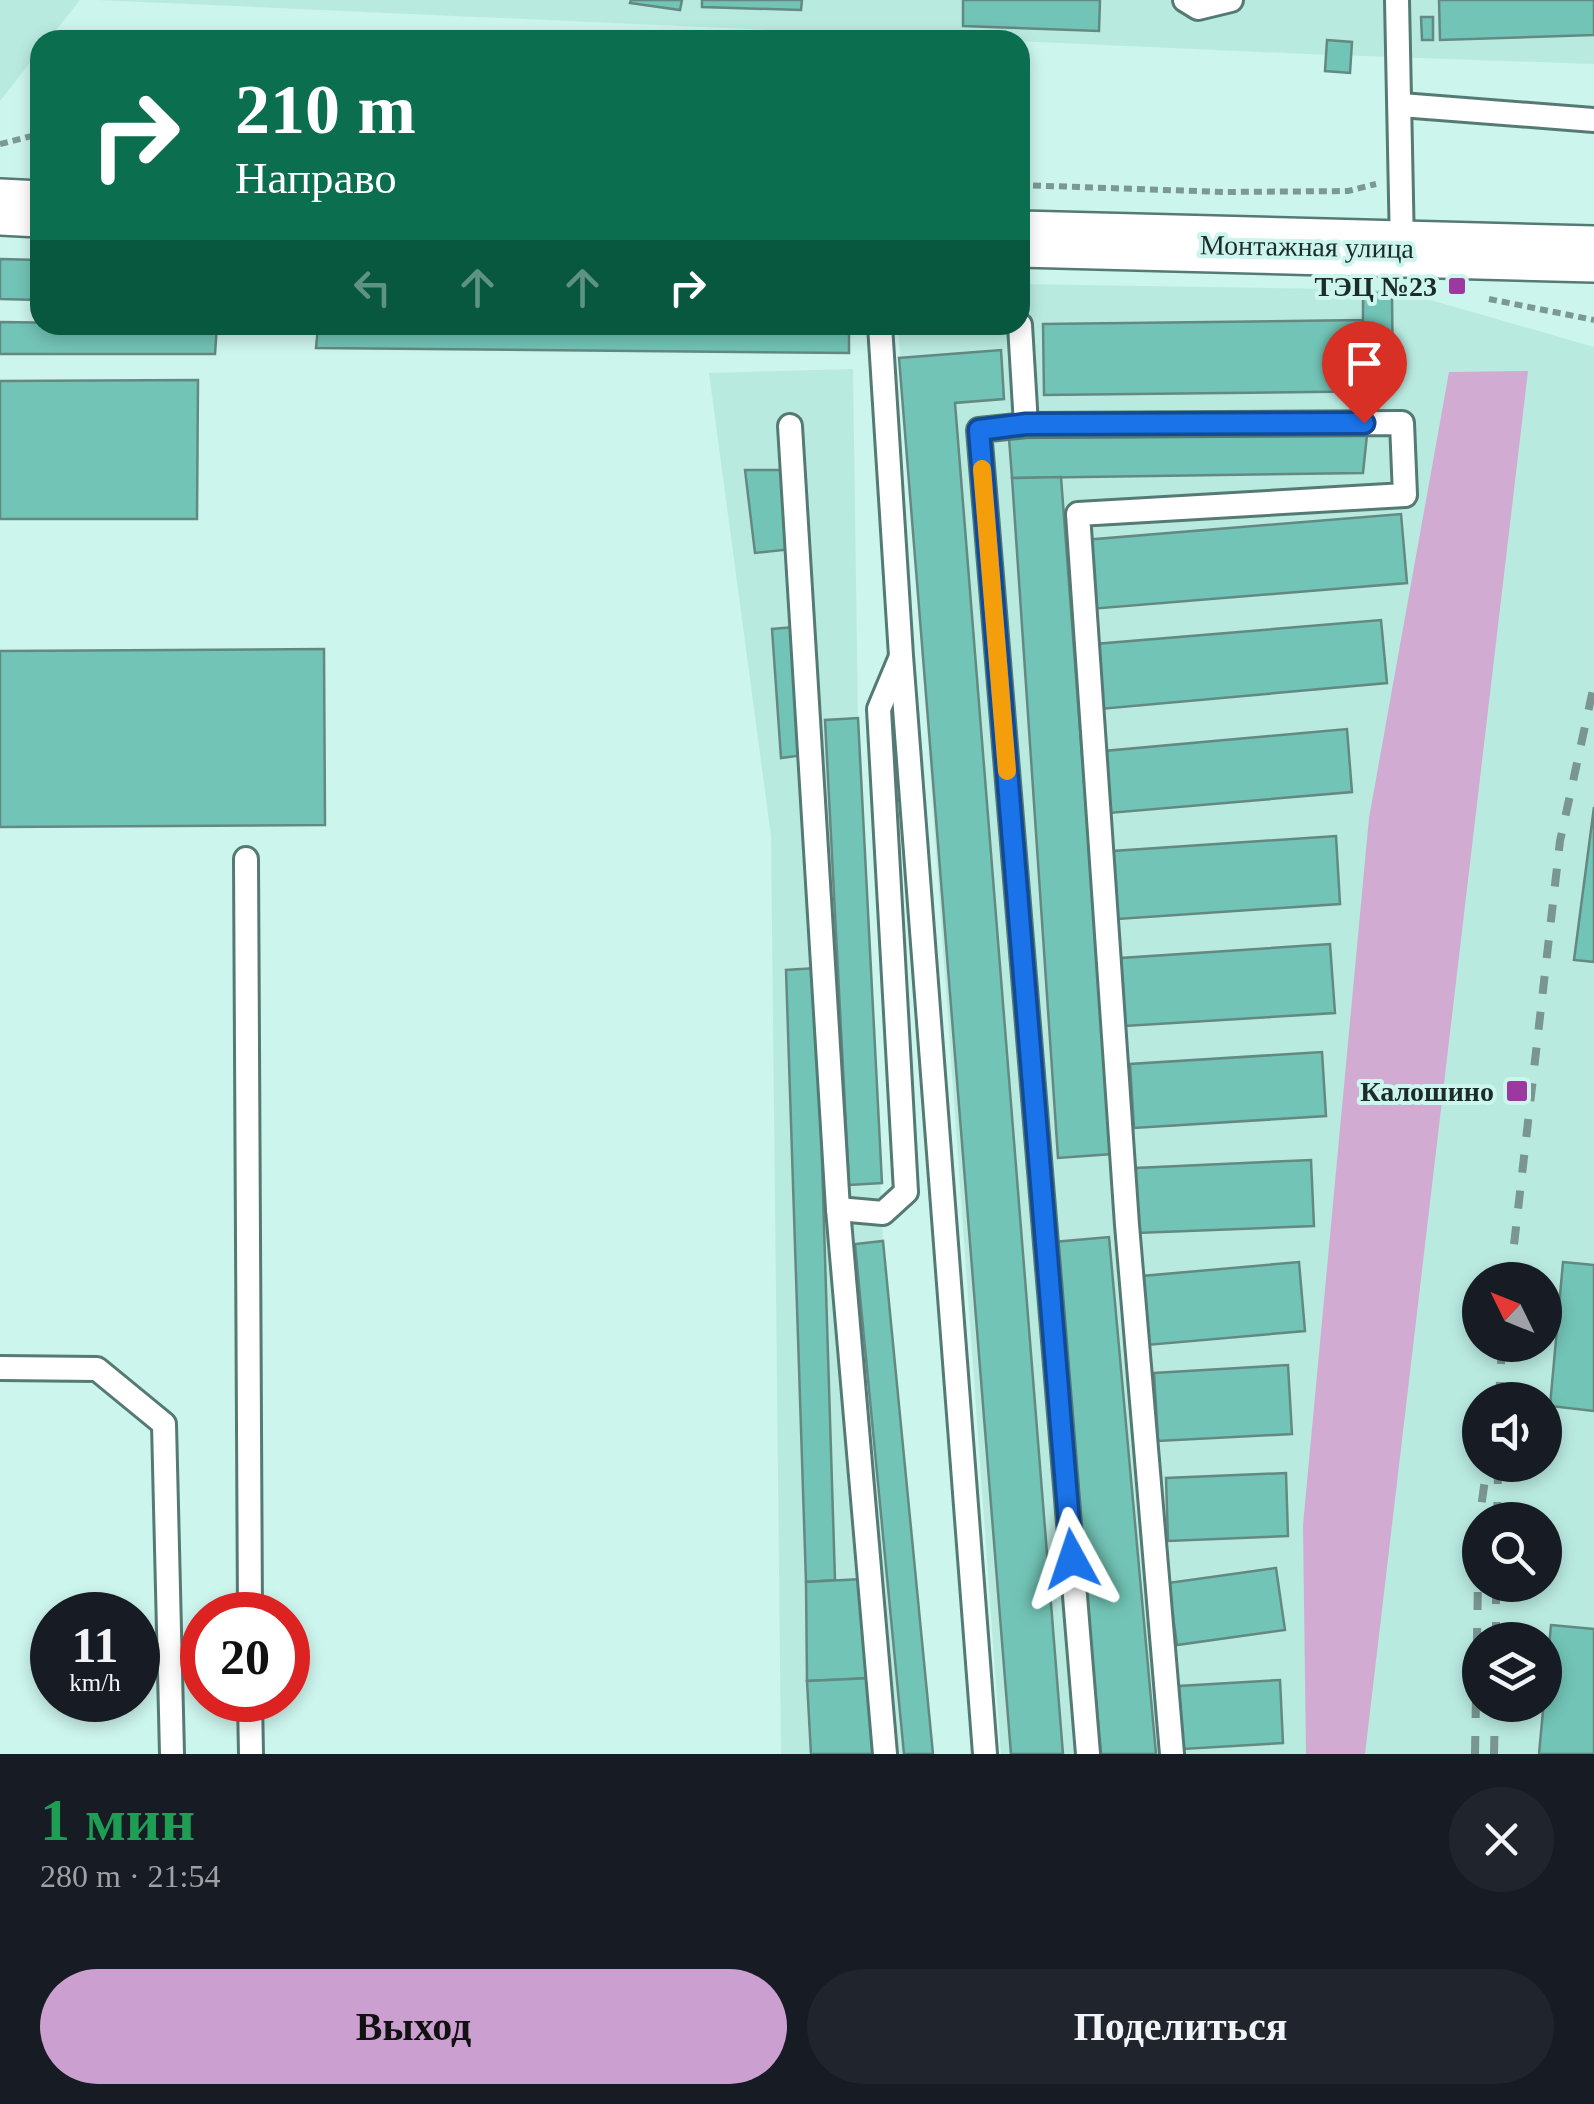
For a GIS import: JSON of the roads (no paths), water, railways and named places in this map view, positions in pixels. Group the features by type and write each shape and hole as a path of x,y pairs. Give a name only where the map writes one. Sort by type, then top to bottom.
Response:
{"main road":[{"path":"0,207 30,208"},
{"name":"Монтажная улица","path":"1030,239 1594,254"}],"lane":[{"path":"1186,0 1198,8 1231,0"},
{"path":"1397,0 1402,248"},
{"path":"1401,105 1594,120"},
{"path":"881,335 984,1754"},
{"path":"1021,335 1026,424"},
{"path":"1088,1754 979,430 1026,424 1402,423 1405,495 1078,514 1126,1224 1172,1754"},
{"path":"790,426 838,1210 885,1754"},
{"path":"838,1210 883,1212 906,1192 879,709 902,656"},
{"path":"246,859 250,1592"},
{"path":"0,1368 97,1369 164,1424 172,1754"},
{"path":"250,1722 251,1754"}],"railway":[{"path":"1512,1262 1560,841 1594,685"},
{"path":"1500,1382 1501,1362"},
{"path":"1475,1754 1479,1522 1485,1482"},
{"path":"1497,1502 1498,1482"},
{"path":"1496,1602 1496,1622"},
{"path":"1494,1754 1495,1722"}],"place":[{"name":"ТЭЦ №23","path":"1457,286"},
{"name":"Калошино","path":"1517,1091"}]}
